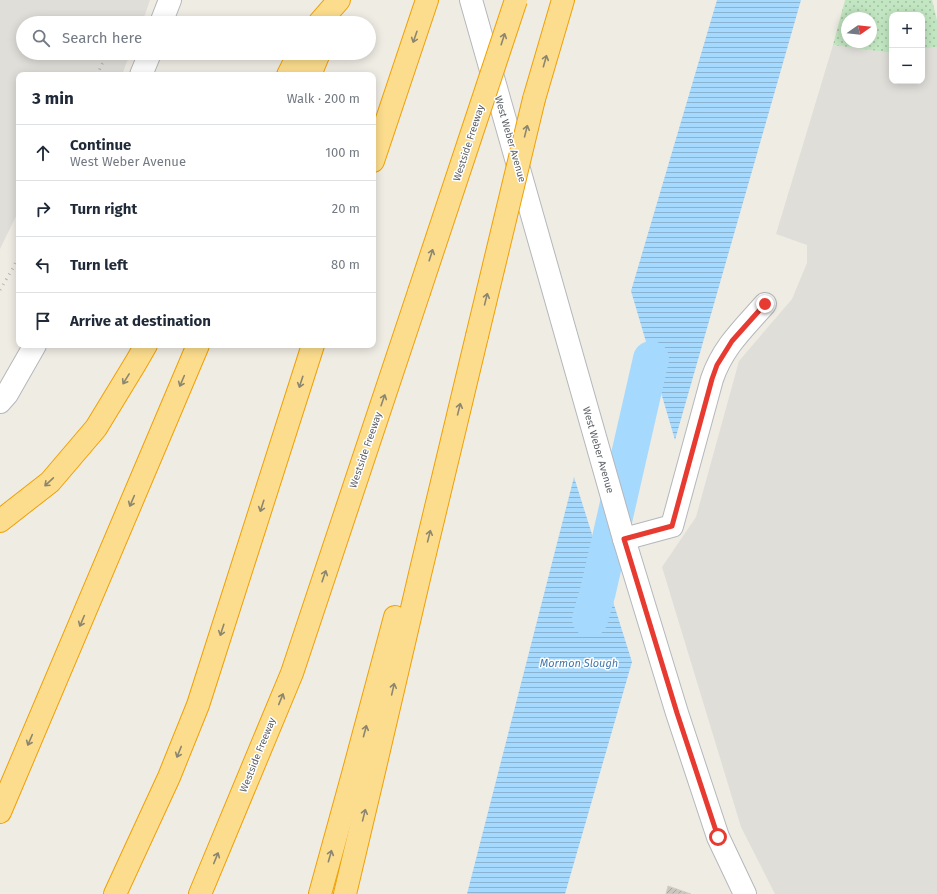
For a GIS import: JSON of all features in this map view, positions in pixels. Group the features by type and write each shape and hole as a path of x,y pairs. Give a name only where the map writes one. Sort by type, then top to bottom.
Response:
{"highway":[{"path":"325,16 340,0"},
{"path":"334,16 340,0"},
{"path":"376,152 427,0"},
{"name":"Westside Freeway","path":"200,894 292,673 516,0"},
{"path":"345,894 534,99 563,0"},
{"path":"290,72 296,60"},
{"path":"311,72 316,60"},
{"path":"0,522 50,482 96,428 144,348"},
{"path":"0,812 197,348"},
{"path":"115,894 169,776 198,706 312,348"},
{"path":"320,894 354,774 400,599 420,574"}],"street":[{"path":"164,16 170,0"},
{"name":"West Weber Avenue","path":"471,0 593,432 677,713 718,837 745,894"},
{"path":"142,72 147,60"},
{"path":"624,539 672,526 717,365 732,341 765,304"},
{"path":"0,402 7,394 33,348"}],"shaded area":[{"path":"0,0 150,0 144,16 16,16 16,60 127,60 123,72 16,72 16,216 0,249"},
{"path":"833,45 841,46 841,48 855,48 889,53 889,84 925,84 925,49 937,47 937,894 775,894 741,827 662,567 696,517 739,361 792,299 807,263 807,245 776,234"}],"green space":[{"path":"845,0 932,0 937,20 937,47 925,49 925,12 889,12 889,53 855,48 877,48 877,12 842,12"},
{"path":"841,15 841,46 833,45"}],"water":[{"path":"717,0 801,0 675,440 631,291"},
{"name":"Mormon Slough","path":"574,477 632,662 565,894 467,894"}],"building":[{"path":"668,886 691,894 666,894"}],"waterway":[{"name":"Mormon Slough","path":"590,619 598,591 651,359"}],"railway":[{"path":"98,72 104,60"},
{"path":"0,290 16,262"}],"route":[{"path":"718,837 677,713 624,539 672,526 717,365 732,341 765,304"}]}
